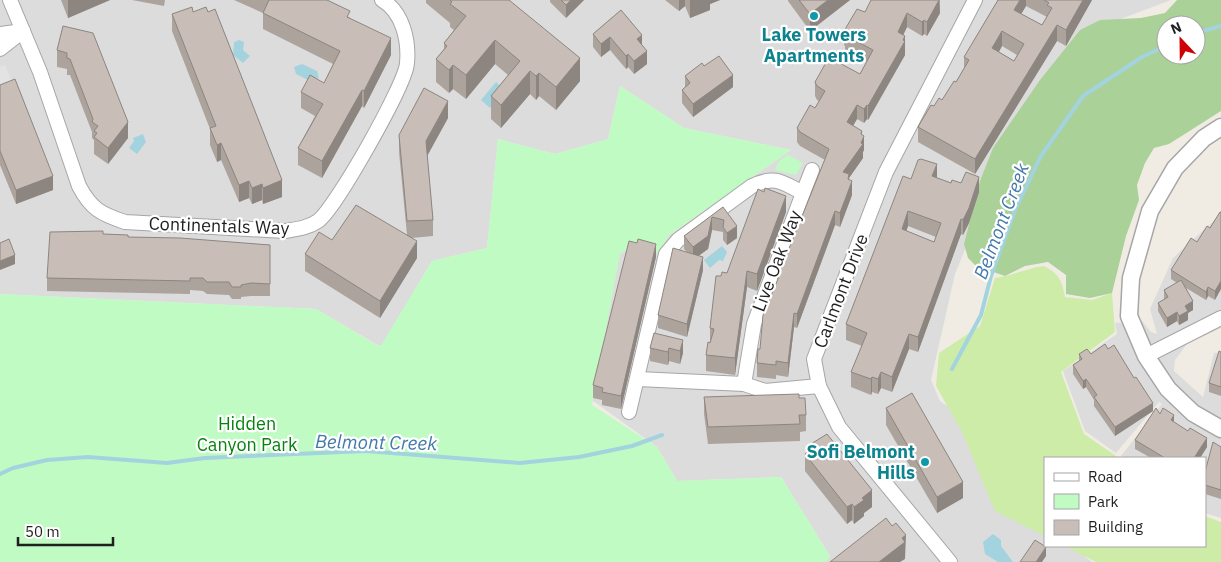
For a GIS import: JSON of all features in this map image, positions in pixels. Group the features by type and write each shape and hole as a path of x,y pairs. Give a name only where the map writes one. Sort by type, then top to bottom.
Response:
{"street":[{"name":"Continentals Way","path":"10,0 79,186 88,203 103,215 125,222 286,231 307,226 325,214 362,159 399,88 407,65 407,40 401,23 388,2"},
{"name":"Carlmont Drive","path":"950,562 839,427 820,386 814,359 886,172 975,0"},
{"path":"0,34 23,31"},
{"path":"0,48 23,31"},
{"path":"1221,128 1204,138 1175,168 1150,211 1131,278 1129,316 1146,356 1168,389 1193,414 1221,429"},
{"path":"803,193 812,170"},
{"name":"Live Oak Way","path":"629,412 666,254 674,244 752,186 765,180 778,180 803,193 754,324 744,384"},
{"path":"1146,356 1221,318"},
{"path":"638,379 744,384 765,391 820,386"}],"shaded area":[{"path":"0,0 1171,0 1089,31 1015,128 955,274 931,380 940,401 969,421 1044,525 1044,547 1072,547 1092,562 826,562 830,556 781,477 677,481 657,447 589,398 620,254 631,246 659,253 669,235 791,150 684,128 620,86 608,139 555,154 498,139 487,248 432,261 381,347 316,309 0,294"},
{"path":"5,65 15,88 0,93 0,67"},
{"path":"1221,214 1221,328 1187,344 1175,360 1174,371 1203,397 1214,353 1221,352 1221,518 1206,513 1206,457 1121,456 1162,404 1159,402 1116,453 1085,431 1063,371 1117,334 1115,323 1142,321 1151,332 1157,334 1150,309 1173,258"}],"green space":[{"path":"1177,0 1221,0 1221,111 1169,144 1154,148 1145,163 1137,185 1139,200 1126,236 1112,293 1090,298 1066,294 1066,275 1048,262 1025,266 1005,276 976,266 968,258 964,244 980,181 993,148 1040,80 1080,30 1100,20 1141,18 1165,13"},
{"name":"Hidden Canyon Park","path":"620,86 684,128 791,150 669,235 659,253 632,246 620,254 592,405 657,447 677,481 781,477 830,556 826,562 0,562 0,294 316,309 380,347 432,261 487,248 498,139 555,154 608,139"},
{"path":"788,155 803,163 796,175 775,170 779,161"},
{"path":"1044,266 1053,272 1063,286 1065,297 1092,300 1112,293 1115,332 1061,372 1084,434 1118,457 1044,457 1044,536 995,511 962,432 936,386 939,353 980,326 995,278 1008,276 1031,268"},
{"path":"1206,516 1221,522 1221,562 1096,562 1066,547 1206,547"}],"water":[{"path":"239,40 244,42 243,50 250,56 243,63 233,55 234,42"},
{"path":"302,64 317,71 319,78 310,81 296,74 294,67"},
{"path":"496,82 505,90 490,108 481,100"},
{"path":"143,134 146,142 137,154 129,148 134,141 133,138"},
{"path":"722,246 727,252 723,261 719,260 710,268 704,260"},
{"path":"993,534 1001,540 1001,546 1013,562 998,562 985,554 983,542"}],"building":[{"path":"269,0 327,0 350,11 347,17 391,38 364,91 362,90 322,161 298,148 323,104 301,92 310,75 324,83 340,51 263,13"},
{"path":"450,0 509,0 580,58 556,87 539,73 536,76 530,71 501,105 491,96 520,61 495,40 466,75 453,65 449,70 436,59 447,46 444,43 466,16 450,4 452,2"},
{"path":"561,0 571,0 566,5"},
{"path":"799,0 828,0 810,14"},
{"path":"871,0 939,0 927,22 924,20 922,22 907,13 898,32 905,36 903,40 905,41 868,106 864,109 857,105 847,122 862,131 861,134 864,136 861,143 863,144 843,172 849,174 848,179 852,181 840,213 835,211 797,314 794,313 788,363 776,361 776,365 757,363 763,315 780,274 777,273 782,260 784,261 829,149 800,132 797,128 810,105 815,108 825,91 817,86 815,82 828,59 831,61 832,59 860,74 873,50 845,35 847,32 844,31 857,9 865,12"},
{"path":"998,0 1020,0 1014,10 1042,25 1052,8 1044,0 1083,0 1066,30 1057,25 975,159 918,127 931,105 934,106 939,98 942,100 954,81 956,82 969,60 964,57","holes":["1002,31 1024,44 1014,61 992,48"]},
{"path":"192,7 193,12 206,7 208,12 215,9 282,180 263,188 262,184 252,188 249,181 239,185 221,143 217,145 210,128 216,126 172,14"},
{"path":"621,10 642,35 637,39 647,51 634,61 628,54 626,56 610,37 601,44 593,34"},
{"path":"63,26 93,33 128,122 108,148 94,137 97,133 94,131 98,126 92,122 93,119 70,59 67,58 67,53 57,50"},
{"path":"719,56 733,75 693,104 682,90 690,83 685,76 702,63 704,66"},
{"path":"15,79 53,176 16,190 0,151 0,85"},
{"path":"424,88 448,101 426,141 433,220 407,221 399,135"},
{"path":"921,159 937,164 932,176 951,183 952,180 961,183 966,172 979,177 969,208 963,220 961,219 918,337 909,334 892,377 881,372 878,379 872,377 871,379 851,372 867,333 846,324 903,176 911,179 918,160","holes":["908,211 941,223 934,242 902,229"]},
{"path":"765,188 786,196 757,274 747,271 735,358 706,355 708,342 710,343 714,329 710,328 716,276 721,276 722,272 727,273 758,189 764,192"},
{"path":"356,205 417,241 380,301 305,254 319,232 332,240"},
{"path":"723,207 737,226 727,233 723,227 724,220 712,217 708,236 693,247 684,236"},
{"path":"1220,212 1221,281 1215,291 1208,287 1206,292 1171,270 1191,238 1197,242 1207,226 1210,228"},
{"path":"103,231 103,234 128,235 128,237 180,238 270,245 270,284 251,283 241,285 241,287 232,287 229,282 207,282 203,278 190,278 190,281 47,278 50,232"},
{"path":"9,239 15,255 0,261 0,243"},
{"path":"638,239 656,244 621,396 602,392 603,388 593,385 629,241 637,243"},
{"path":"673,248 703,257 687,324 658,315"},
{"path":"1181,280 1193,301 1185,306 1188,311 1179,316 1177,312 1167,318 1158,303 1168,297 1164,290"},
{"path":"654,333 683,340 680,351 669,348 668,352 650,348"},
{"path":"1105,344 1108,349 1114,345 1134,378 1136,377 1153,403 1115,427 1094,397 1097,395 1086,379 1083,381 1073,365 1082,359 1079,354 1087,349 1091,354"},
{"path":"1219,351 1221,352 1221,387 1209,383"},
{"name":"Sofi Belmont Hills","path":"912,393 963,482 937,497 886,408"},
{"path":"799,394 799,398 805,398 806,415 799,415 800,424 708,427 704,397"},
{"path":"1156,408 1160,414 1163,408 1174,415 1171,420 1188,431 1190,428 1207,438 1195,457 1163,457 1135,440"},
{"path":"827,434 872,490 862,498 864,500 854,507 852,504 847,507 805,454 809,451 806,447"},
{"path":"1213,442 1221,447 1221,490 1206,485 1206,468"},
{"path":"886,518 892,526 896,523 906,535 902,538 905,542 879,562 830,562"},
{"path":"1035,540 1046,547 1036,562 1020,562"}],"waterway":[{"name":"Belmont Creek","path":"1206,30 1221,26"},
{"name":"Belmont Creek","path":"952,369 981,315 991,276 1015,210 1041,156 1083,96 1142,57 1156,51"},
{"name":"Belmont Creek","path":"0,474 13,468 47,460 88,457 167,463 205,458 366,451 520,463 579,457 632,446 662,435"}],"place":[{"name":"Lake Towers Apartments","path":"814,16"},
{"name":"Sofi Belmont Hills","path":"925,462"}]}
